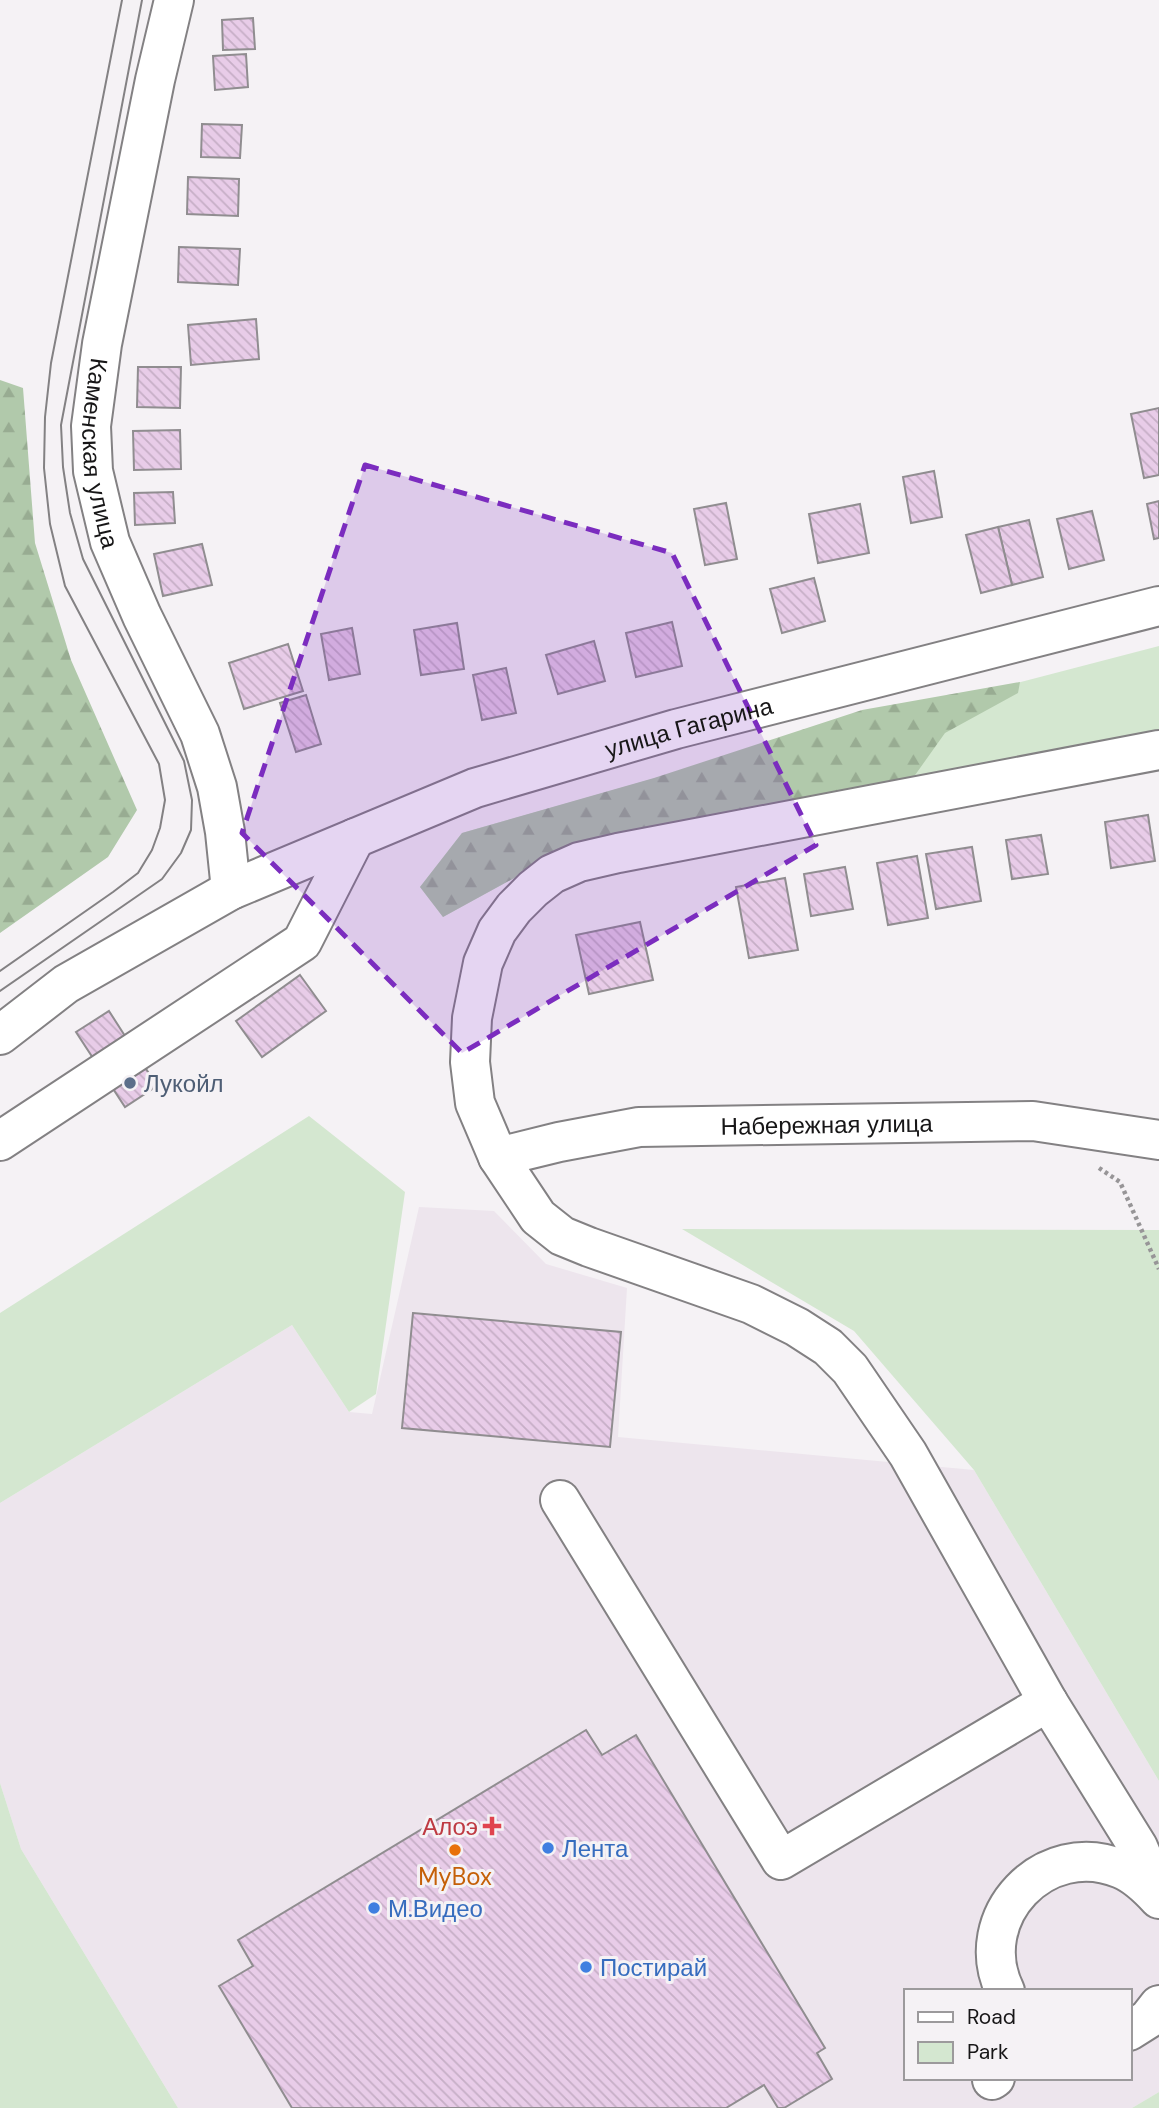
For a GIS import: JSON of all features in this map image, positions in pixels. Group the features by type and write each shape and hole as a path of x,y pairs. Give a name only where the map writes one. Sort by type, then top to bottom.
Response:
{"street":[{"name":"Каменская улица","path":"174,0 155,80 102,344 91,426 93,471 110,542 142,616 200,734 217,787 231,890"},
{"name":"улица Гагарина","path":"0,1035 66,984 231,890 475,788 676,729 1159,606"},
{"path":"1159,750 618,853 579,862 552,874 514,908 497,932 483,963 472,1018 470,1062 475,1103 498,1157 538,1217 562,1236 751,1304 797,1326 828,1347 849,1369 908,1454 1048,1702 1138,1847 1159,1897"},
{"path":"0,1141 302,942 355,838"},
{"name":"Набережная улица","path":"498,1157 639,1127 1033,1121 1159,1140"},
{"path":"560,1500 781,1860 1048,1702"},
{"path":"1070,1863 1091,1840 1108,1797"},
{"path":"1004,1989 996,1954 998,1929 1008,1905 1024,1885 1046,1871 1070,1863 1096,1862 1121,1868 1143,1882 1159,1897"},
{"path":"1131,2030 1148,2019 1159,2005"}],"path":[{"path":"1098,1167 1120,1182 1159,1269"}],"highlighted area":[{"path":"365,465 672,553 816,845 462,1053 242,833"}],"shaded area":[{"name":"Лента","path":"419,1207 494,1211 546,1264 627,1288 618,1437 974,1470 1159,1781 1159,2092 1132,2108 178,2108 21,1849 0,1783 0,1503 292,1325 349,1412 372,1414"}],"green space":[{"path":"0,380 23,388 35,543 71,660 137,810 108,857 0,933"},
{"path":"1159,646 1159,733 558,854 443,917 420,887 462,833 687,769"},
{"path":"1020,682 1018,693 945,733 908,785 558,854 443,917 420,887 462,833 654,778 862,710"},
{"path":"309,1116 405,1192 376,1394 349,1412 292,1325 0,1503 0,1313"},
{"path":"682,1229 1159,1230 1159,1781 974,1470 854,1331"},
{"path":"0,1783 21,1849 178,2108 0,2108"},
{"path":"1159,2092 1159,2108 1132,2108"}],"building":[{"path":"253,18 255,49 223,50 222,20"},
{"path":"246,54 248,87 215,90 213,56"},
{"path":"202,124 242,125 240,158 201,157"},
{"path":"188,177 239,179 238,216 187,214"},
{"path":"179,247 240,249 238,285 178,282"},
{"path":"256,319 259,359 191,365 188,325"},
{"path":"138,367 181,367 180,408 137,407"},
{"path":"1159,408 1159,475 1144,478 1131,414"},
{"path":"180,430 181,469 134,470 133,431"},
{"path":"934,471 942,517 911,523 903,477"},
{"path":"173,492 175,523 135,525 134,493"},
{"path":"1159,501 1159,538 1154,539 1147,504"},
{"path":"726,503 737,559 705,565 694,509"},
{"path":"860,504 869,553 818,563 809,514"},
{"path":"1092,511 1104,560 1069,569 1057,519"},
{"path":"1029,520 1043,577 1012,585 998,527"},
{"path":"998,527 1012,585 981,593 966,535"},
{"path":"202,544 212,585 163,596 154,554"},
{"path":"814,578 825,621 782,633 770,589"},
{"path":"672,622 682,666 636,677 626,633"},
{"path":"457,623 464,669 421,675 414,630"},
{"path":"352,628 360,674 329,680 321,634"},
{"path":"594,641 605,681 558,694 546,655"},
{"path":"288,644 303,691 244,709 229,663"},
{"path":"506,668 516,713 482,720 473,675"},
{"path":"306,695 321,744 296,752 280,703"},
{"path":"1148,815 1155,861 1111,868 1105,822"},
{"path":"1041,835 1048,874 1012,879 1006,840"},
{"path":"972,847 981,901 936,909 926,854"},
{"path":"917,856 928,918 888,925 877,863"},
{"path":"845,867 853,909 811,916 804,874"},
{"path":"785,878 798,950 749,958 736,887"},
{"path":"640,922 653,980 589,994 576,935"},
{"path":"300,975 326,1011 262,1057 236,1021"},
{"path":"109,1011 157,1086 125,1107 76,1032"},
{"path":"413,1313 621,1332 610,1447 402,1428"},
{"name":"Лента","path":"586,1730 602,1755 636,1735 825,2048 817,2053 832,2079 784,2108 778,2108 764,2085 726,2108 292,2108 219,1986 253,1966 238,1940"}],"tram line":[{"path":"0,971 138,873 152,850 160,828 165,800 159,764 65,586 50,524 44,468 45,417 51,363 122,0"},
{"path":"0,991 162,879 181,853 191,830 192,800 184,761 83,559 70,513 63,467 61,425 142,0"}],"place":[{"name":"Лукойл","path":"130,1083"},
{"name":"Алоэ","path":"492,1826"},
{"name":"Лента","path":"548,1848"},
{"name":"MyBox","path":"455,1850"},
{"name":"М.Видео","path":"374,1908"},
{"name":"Постирай","path":"586,1967"}]}
